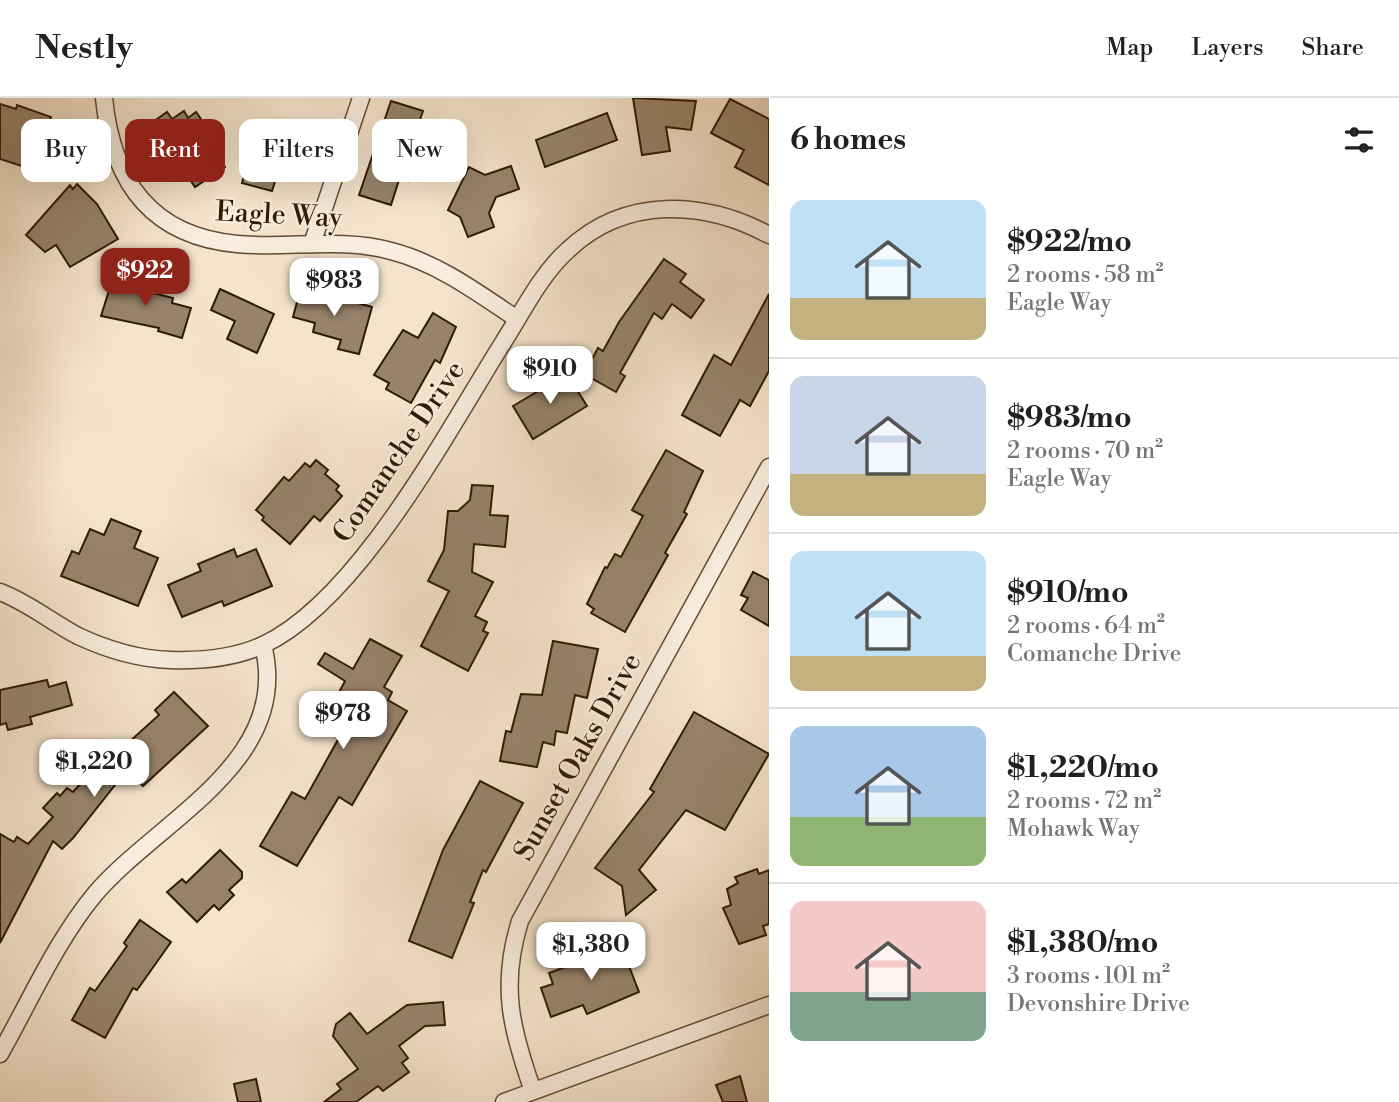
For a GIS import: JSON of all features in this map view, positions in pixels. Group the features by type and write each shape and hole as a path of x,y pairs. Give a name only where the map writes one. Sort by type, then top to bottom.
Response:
{"street":[{"name":"Eagle Way","path":"104,98 111,148 121,170 133,189 163,219 189,233 218,241 373,247 416,258 517,319"},
{"path":"312,244 361,98"},
{"name":"Comanche Drive","path":"0,592 77,635 134,655 169,660 199,659 228,656 262,645 314,610 387,527 517,319 566,251 594,230 633,214 684,208 736,218 769,235"},
{"name":"Sunset Oaks Drive","path":"533,1091 509,1011 509,963 520,921 769,467"},
{"path":"754,494 769,502"},
{"path":"0,1054 69,930 94,895 125,863 223,778 246,749 268,690 269,676 262,645"},
{"path":"504,1102 769,1005"}],"building":[{"path":"633,98 696,101 691,130 666,127 670,151 642,155"},
{"path":"730,99 769,119 769,185 735,167 744,150 711,133"},
{"path":"391,101 423,111 420,119 385,119"},
{"path":"0,104 16,109 17,105 51,117 21,119 21,166 0,159"},
{"path":"184,111 188,118 196,112 201,119 172,119"},
{"path":"167,112 172,119 157,119"},
{"path":"607,113 617,140 545,167 536,140"},
{"path":"372,157 372,182 398,182 391,205 359,195"},
{"path":"511,166 519,189 496,197 489,213 494,227 468,237 460,217 448,210 462,182 467,182 469,167 485,175"},
{"path":"242,182 275,182 272,191"},
{"path":"77,184 97,204 118,239 70,267 56,245 45,252 26,235 70,185 73,189"},
{"path":"664,259 686,274 680,282 704,300 691,318 672,304 662,319 654,313 620,373 625,376 616,392 584,374 598,348 603,351 619,322"},
{"path":"113,278 154,290 153,293 173,298 172,303 191,308 182,338 158,331 159,328 101,316"},
{"path":"301,287 372,307 359,354 338,349 341,340 313,332 315,323 293,317"},
{"path":"220,289 274,314 257,353 227,339 235,321 211,310"},
{"path":"769,294 769,371 750,406 740,400 720,436 682,415 714,355 731,365"},
{"path":"433,313 456,327 440,363 435,360 411,403 386,389 389,383 374,375 403,330 418,338"},
{"path":"567,374 587,406 533,439 513,406"},
{"path":"666,450 703,471 684,512 687,514 665,553 668,555 625,632 591,613 594,609 587,604 605,567 607,568 615,554 621,557 643,516 632,510"},
{"path":"316,460 328,470 325,474 339,486 336,490 342,496 320,521 314,516 290,544 262,520 264,517 256,510 284,477 289,481 305,463 310,467"},
{"path":"472,485 493,486 490,515 508,516 505,547 474,544 472,572 493,582 475,616 487,622 483,631 488,633 468,671 421,646 449,591 428,581 444,550 448,511 458,511 470,500"},
{"path":"111,519 141,531 134,548 158,558 138,606 61,576 72,551 79,554 90,529 104,535"},
{"path":"234,549 237,557 256,549 272,586 224,606 222,601 182,617 168,585 201,571 198,564"},
{"path":"753,572 769,580 769,626 741,610 748,598 741,595"},
{"path":"370,639 402,656 384,687 392,692 388,700 407,711 352,805 339,797 297,866 260,846 292,792 305,799 355,709 336,698 345,681 318,664 325,653 353,669"},
{"path":"553,641 598,649 587,698 575,695 567,733 556,731 554,745 543,742 537,767 500,761 506,731 511,732 521,694 542,695"},
{"path":"47,680 49,687 66,682 72,705 30,717 32,724 8,730 6,723 0,725 0,690"},
{"path":"174,692 208,726 143,786 127,770 62,849 53,841 0,943 0,834 14,842 17,837 28,844 53,817 43,808 57,793 60,796 67,788 73,792 94,769 97,771 159,715 155,710"},
{"path":"694,712 769,754 725,830 686,810 639,870 656,890 626,915 622,886 595,868 654,792 650,789"},
{"path":"480,781 523,803 486,872 483,870 470,902 474,903 452,958 409,941 443,850"},
{"path":"220,850 242,872 242,878 229,890 234,895 219,910 214,905 197,922 167,892 182,879 186,883"},
{"path":"757,869 759,874 769,870 769,924 763,926 766,935 739,944 723,908 731,905 727,889 738,883 735,877"},
{"path":"140,920 171,942 137,990 133,988 105,1038 72,1020 90,988 95,991 127,946 124,943"},
{"path":"620,943 639,992 587,1014 583,1005 551,1017 541,988 553,984 549,973 568,966 566,962"},
{"path":"443,1002 445,1025 425,1026 399,1046 408,1058 402,1063 409,1072 383,1091 378,1086 356,1102 324,1102 341,1089 337,1084 358,1069 333,1036 336,1024 350,1013 367,1034 407,1005"},
{"path":"740,1076 747,1102 723,1102 716,1085"},
{"path":"256,1079 261,1102 238,1102 234,1084"}]}
